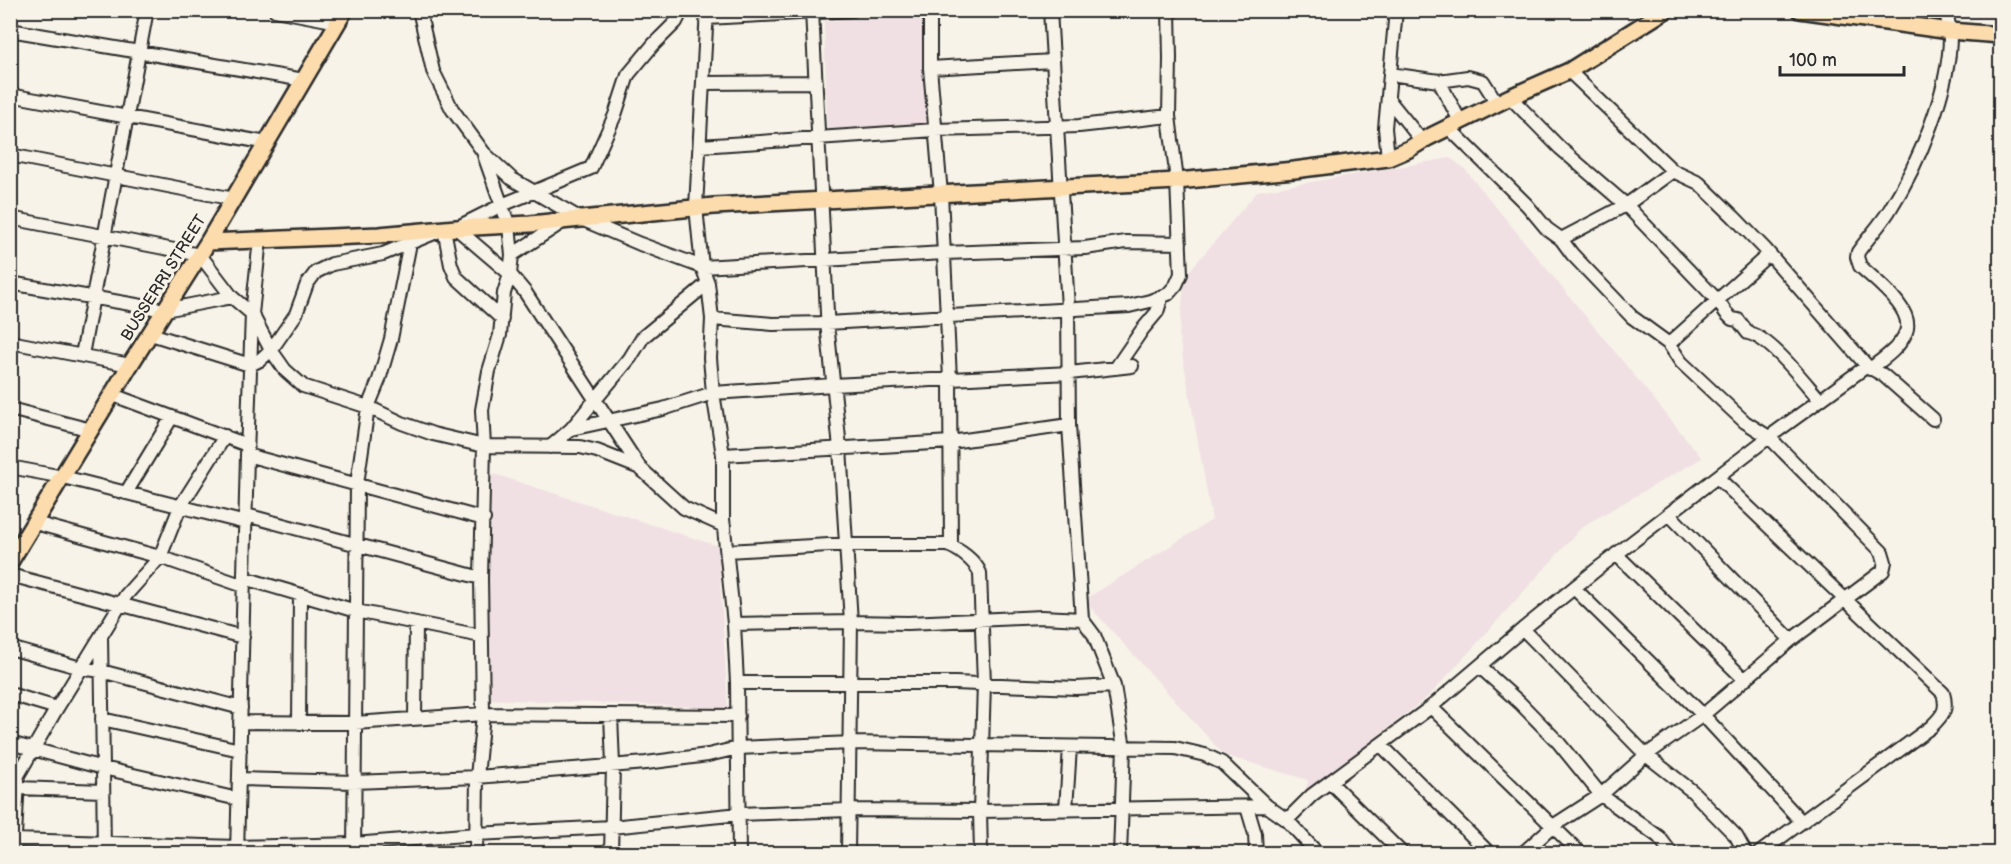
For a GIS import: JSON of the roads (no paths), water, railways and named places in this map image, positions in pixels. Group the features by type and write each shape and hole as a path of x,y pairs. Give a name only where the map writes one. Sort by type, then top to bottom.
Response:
{"main road":[{"path":"208,242 379,235 564,221 696,207 1177,181 1388,158 1503,100 1569,71 1666,10"},
{"path":"1800,10 1950,31 2001,35"},
{"name":"BUSSERRI STREET","path":"10,562 16,543 35,523 130,365 208,242 342,16"}],"street":[{"path":"82,355 147,10"},
{"path":"275,10 342,16"},
{"path":"419,10 433,71 452,109 484,153 512,179 581,219 702,267 944,253 1100,247 1126,242 1180,243"},
{"path":"151,334 250,365 271,350 296,314 307,284 316,272 332,264 383,254 591,168 615,115 628,75 676,22 682,10"},
{"path":"739,854 737,683 734,624 724,526 723,455 710,358 712,319 708,283 702,267 696,207 707,14 853,10"},
{"path":"930,10 930,68 941,194 951,397 951,546"},
{"path":"1050,10 1068,308 1069,424 1082,619 1094,635 1114,686 1124,748 1120,854"},
{"path":"712,319 773,324 827,323 1129,306 1150,302 1168,294 1176,285 1181,274 1177,181 1169,116 1168,10"},
{"path":"1388,158 1385,128 1396,10"},
{"path":"1287,820 1312,795 1431,707 1616,554 1769,437 1892,352 1906,333 1904,311 1899,303 1860,266 1857,257 1858,252 1888,212 1899,193 1932,121 1947,64 1950,31 1945,10"},
{"path":"812,11 827,323 840,448 851,622 848,854"},
{"path":"10,30 304,80"},
{"path":"930,68 1053,61"},
{"path":"1569,71 1673,171 1699,183 1769,254 1869,367 1883,375 1934,419"},
{"path":"1389,74 1439,81 1468,77 1483,81 1626,205 1718,301 1725,313 1732,319 1738,320 1748,333 1755,334 1771,346 1820,400"},
{"path":"1439,81 1454,124 1547,229 1561,240 1632,317 1669,344 1681,362 1745,423 1769,437 1882,552 1885,562 1883,571 1845,602 1791,640 1703,715 1646,755 1601,795 1553,826 1522,854"},
{"path":"704,83 816,82"},
{"path":"10,95 267,143"},
{"path":"1388,99 1422,141"},
{"path":"700,146 935,130 1056,127 1169,116"},
{"path":"476,854 477,777 483,714 481,578 484,446 482,411 489,371 500,335 504,293 510,274 512,255 509,225 484,153"},
{"path":"10,154 234,199"},
{"path":"1561,240 1626,205 1673,171"},
{"path":"10,218 200,255 232,297 252,314 271,350 285,370 303,386 368,407 423,430 484,446 580,447 597,451 639,468"},
{"path":"512,255 564,221"},
{"path":"450,228 510,274 525,292 639,468 684,508 724,526"},
{"path":"450,228 451,265 456,277 502,319"},
{"path":"237,850 250,365 252,314 260,239"},
{"path":"354,849 357,484 368,407 391,339 410,243"},
{"path":"1669,344 1769,254"},
{"path":"10,283 165,310 232,297"},
{"path":"550,447 572,429 630,358 643,337 708,283"},
{"path":"1116,368 1156,312 1162,296"},
{"path":"10,342 130,365"},
{"path":"572,429 663,409 713,393 1070,373 1132,366"},
{"path":"927,380 951,397"},
{"path":"113,395 225,436 247,450 427,505 484,519"},
{"path":"10,409 91,430"},
{"path":"126,493 172,417"},
{"path":"723,455 951,442 1069,424"},
{"path":"14,854 15,785 33,749 120,604 160,557 180,507 225,436"},
{"path":"10,467 63,477 180,507 246,519 481,578"},
{"path":"1717,477 1845,602 1943,693 1946,703 1944,714 1931,727 1758,854"},
{"path":"1670,514 1791,640"},
{"path":"35,523 356,611 481,636"},
{"path":"727,551 847,545 951,546 979,569 984,684 981,854"},
{"path":"1616,554 1744,680"},
{"path":"10,575 243,637"},
{"path":"1574,588 1703,715 1801,821"},
{"path":"299,723 300,595"},
{"path":"734,624 908,623 1042,617 1082,619"},
{"path":"415,718 416,623"},
{"path":"1523,629 1646,755 1692,791 1736,836 1746,854"},
{"path":"100,636 104,848"},
{"path":"10,648 241,708"},
{"path":"1480,667 1558,742 1601,795 1659,837 1672,854"},
{"path":"737,683 1114,686"},
{"path":"10,694 57,708"},
{"path":"1431,707 1581,854"},
{"path":"240,722 355,723 483,714 738,716"},
{"path":"611,715 613,765 611,854"},
{"path":"102,719 240,750"},
{"path":"10,743 103,768 238,799"},
{"path":"239,779 355,782 477,777 708,755 738,748 851,743 1175,748 1205,755 1222,764 1267,806 1287,820 1318,854"},
{"path":"1381,745 1490,854"},
{"path":"1066,809 1070,747"},
{"path":"1331,783 1403,854"},
{"path":"15,785 103,791"},
{"path":"15,840 104,848 354,849 476,834 612,827 740,814 848,810 980,811 1267,806"},
{"path":"1247,807 1255,834 1256,854"}]}
